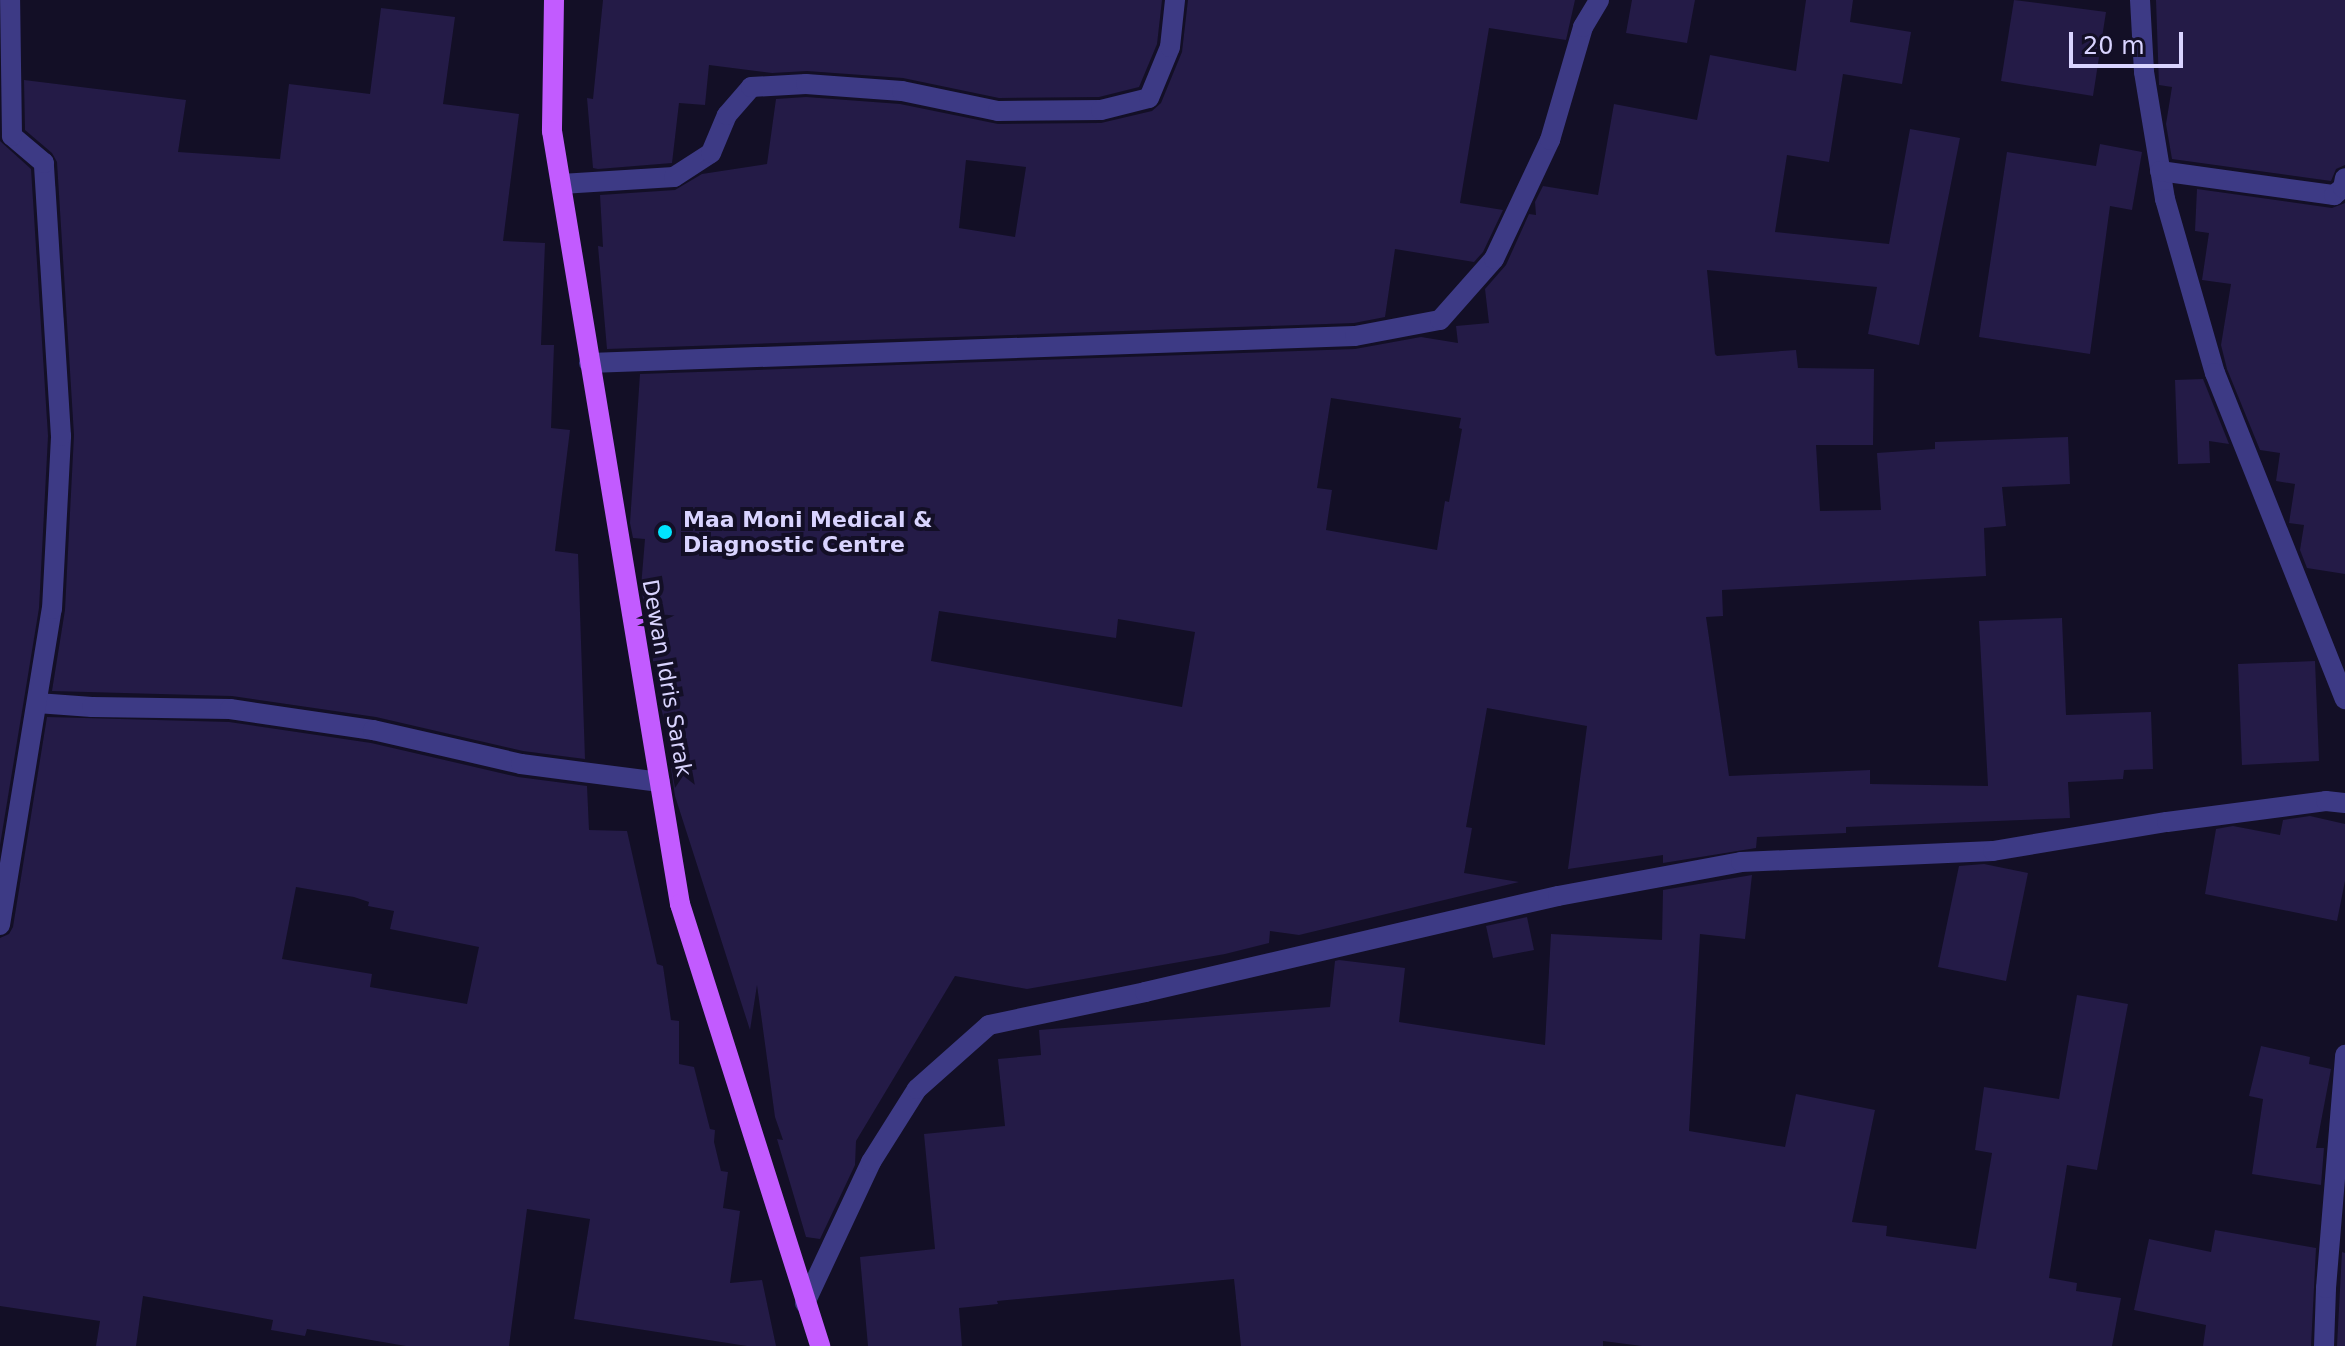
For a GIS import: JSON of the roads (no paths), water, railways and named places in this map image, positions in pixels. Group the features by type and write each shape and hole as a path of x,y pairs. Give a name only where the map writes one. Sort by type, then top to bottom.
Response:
{"main road":[{"name":"Dewan Idris Sarak","path":"554,0 552,131 680,904 820,1346"}],"street":[{"path":"0,925 52,609 61,436 44,163 12,136 10,0"},
{"path":"561,184 674,177 711,153 727,115 751,87 806,84 902,91 998,111 1101,110 1149,98 1170,47 1175,0"},
{"path":"589,363 1355,336 1440,320 1494,259 1550,140 1583,27 1599,0"},
{"path":"2140,0 2144,72 2160,171 2215,373 2345,699"},
{"path":"2160,171 2334,195 2343,188 2345,178"},
{"path":"37,703 108,708 230,709 373,730 521,764 660,782"},
{"path":"805,1303 871,1162 917,1089 989,1025 1558,896 1741,862 1993,851 2167,822 2326,801 2345,803"},
{"path":"2324,1346 2345,1055"}],"place":[{"name":"Maa Moni Medical & Diagnostic Centre","path":"665,532"}]}
